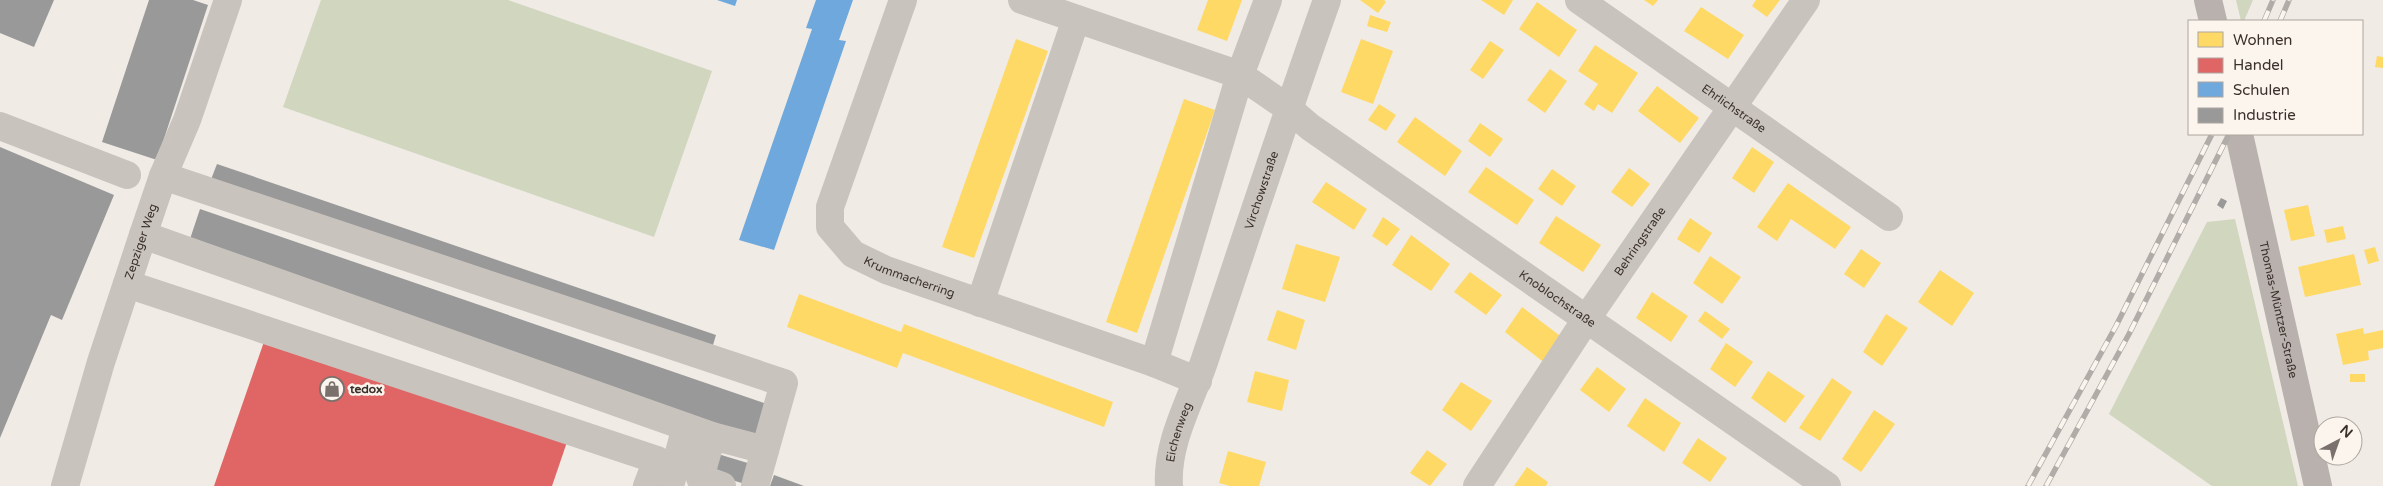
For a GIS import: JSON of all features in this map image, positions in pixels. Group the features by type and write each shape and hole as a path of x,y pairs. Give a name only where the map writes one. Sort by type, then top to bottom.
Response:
{"main road":[{"path":"2208,0 2213,20"},
{"name":"Thomas-Müntzer-Straße","path":"2239,135 2318,486"}],"street":[{"name":"Zepziger Weg","path":"65,486 101,362 143,235 163,176 187,120 228,0"},
{"name":"Krummacherring","path":"903,0 830,206 830,227 853,254 886,270 1154,363 1198,381"},
{"path":"1022,0 1240,75 1288,108"},
{"path":"1154,363 1240,75 1268,0"},
{"name":"Virchowstraße","path":"1198,381 1288,108 1327,0"},
{"name":"Ehrlichstraße","path":"1579,0 1889,217"},
{"name":"Behringstraße","path":"1477,486 1587,318 1806,0"},
{"path":"980,303 1076,19"},
{"name":"Knoblochstraße","path":"1288,108 1310,127 1827,486"},
{"path":"0,126 127,175"},
{"path":"163,176 784,383 755,486"},
{"path":"143,235 712,436 765,450"},
{"path":"127,284 657,460 647,486"},
{"name":"Eichenweg","path":"1169,486 1173,445 1198,381"},
{"path":"670,486 686,427"},
{"path":"712,436 700,478 722,486"}],"green space":[{"path":"321,0 508,0 712,71 654,237 283,107"},
{"path":"2236,0 2253,0 2244,20 2241,20"},
{"path":"2235,219 2298,486 2212,486 2109,414 2207,222"}],"building: Wohnen":[{"path":"1208,0 1242,0 1227,41 1197,30"},
{"path":"1360,0 1384,0 1386,2 1378,13"},
{"path":"1481,0 1513,0 1504,15"},
{"path":"1644,0 1658,0 1653,6"},
{"path":"1756,0 1780,0 1767,17 1752,6"},
{"path":"1537,2 1577,30 1559,57 1519,29"},
{"path":"1701,7 1744,35 1728,59 1684,31"},
{"path":"1370,15 1391,22 1387,32 1367,26"},
{"path":"1016,39 1048,51 974,258 942,247"},
{"path":"1361,39 1393,51 1373,104 1341,92"},
{"path":"1490,41 1504,50 1483,79 1470,70"},
{"path":"1595,45 1638,73 1612,113 1598,104 1594,111 1584,104 1598,84 1578,71"},
{"path":"2377,56 2383,57 2383,68 2375,67"},
{"path":"1550,69 1567,81 1545,113 1527,100"},
{"path":"1657,86 1699,118 1680,143 1638,111"},
{"path":"1184,99 1215,110 1137,333 1106,322"},
{"path":"1379,104 1396,115 1386,131 1368,120"},
{"path":"1415,117 1462,151 1445,176 1397,142"},
{"path":"1480,123 1503,139 1490,157 1468,141"},
{"path":"1752,147 1774,162 1754,193 1732,178"},
{"path":"1486,167 1534,200 1517,225 1468,192"},
{"path":"1629,168 1650,184 1632,207 1611,192"},
{"path":"1552,169 1576,186 1562,206 1538,189"},
{"path":"1326,182 1367,209 1354,230 1312,202"},
{"path":"1788,183 1851,227 1835,249 1791,219 1777,241 1757,227"},
{"path":"2308,205 2315,236 2291,241 2284,210"},
{"path":"1556,216 1601,245 1583,272 1539,243"},
{"path":"1383,217 1400,229 1387,246 1372,236"},
{"path":"1690,218 1712,233 1699,253 1677,239"},
{"path":"2343,226 2346,239 2327,243 2324,230"},
{"path":"1411,235 1450,264 1431,291 1392,265"},
{"path":"1296,244 1340,257 1325,302 1282,289"},
{"path":"2375,247 2379,261 2368,264 2364,250"},
{"path":"1861,249 1881,263 1864,288 1844,274"},
{"path":"2354,254 2361,285 2305,297 2298,267"},
{"path":"1710,256 1741,277 1722,304 1693,283"},
{"path":"1940,270 1974,293 1952,326 1918,302"},
{"path":"1470,272 1502,295 1486,315 1454,292"},
{"path":"1652,292 1688,316 1671,342 1636,318"},
{"path":"799,294 901,332 904,324 1113,402 1104,427 903,353 897,368 787,327"},
{"path":"1522,307 1563,338 1546,364 1505,332"},
{"path":"1277,310 1305,320 1296,350 1267,340"},
{"path":"1705,311 1730,329 1722,339 1698,321"},
{"path":"1886,314 1908,328 1882,366 1863,352"},
{"path":"2363,328 2364,334 2383,330 2383,348 2368,351 2369,360 2343,365 2336,334"},
{"path":"1726,343 1753,362 1735,387 1710,369"},
{"path":"1597,367 1626,389 1609,412 1580,390"},
{"path":"1255,371 1289,380 1282,411 1247,402"},
{"path":"1768,371 1805,396 1785,423 1751,398"},
{"path":"2350,374 2365,374 2365,382 2350,382"},
{"path":"1832,378 1852,392 1820,441 1799,428"},
{"path":"1461,382 1492,401 1471,431 1442,410"},
{"path":"1645,398 1681,423 1664,452 1627,426"},
{"path":"1874,410 1895,424 1861,472 1842,459"},
{"path":"1698,438 1727,458 1710,482 1682,463"},
{"path":"1427,450 1447,464 1430,486 1410,473"},
{"path":"1228,451 1266,462 1259,486 1230,486 1219,483"},
{"path":"1527,467 1548,482 1546,486 1514,486"}],"building: Handel":[{"name":"tedox","path":"266,336 567,442 552,486 214,486"}],"building: Schulen":[{"path":"717,0 737,0 735,6"},
{"path":"816,0 853,0 839,40 846,41 774,250 739,240 812,29 806,28"}],"building: Industrie":[{"path":"0,0 54,0 34,47 0,33"},
{"path":"149,0 193,0 208,5 157,160 102,142"},
{"path":"0,147 114,195 62,320 51,315 0,438"},
{"path":"217,164 716,335 710,355 210,182"},
{"path":"2221,198 2227,201 2223,209 2217,205"},
{"path":"200,209 770,405 758,440 189,242"},
{"path":"718,454 751,464 745,484 712,474"},
{"path":"774,475 804,486 770,486"}],"railway":[{"path":"2264,20 2273,0"},
{"path":"2280,20 2289,0"},
{"path":"2028,486 2116,326 2212,135"},
{"path":"2046,486 2129,334 2228,135"}],"place":[{"name":"tedox","path":"332,389"}]}
